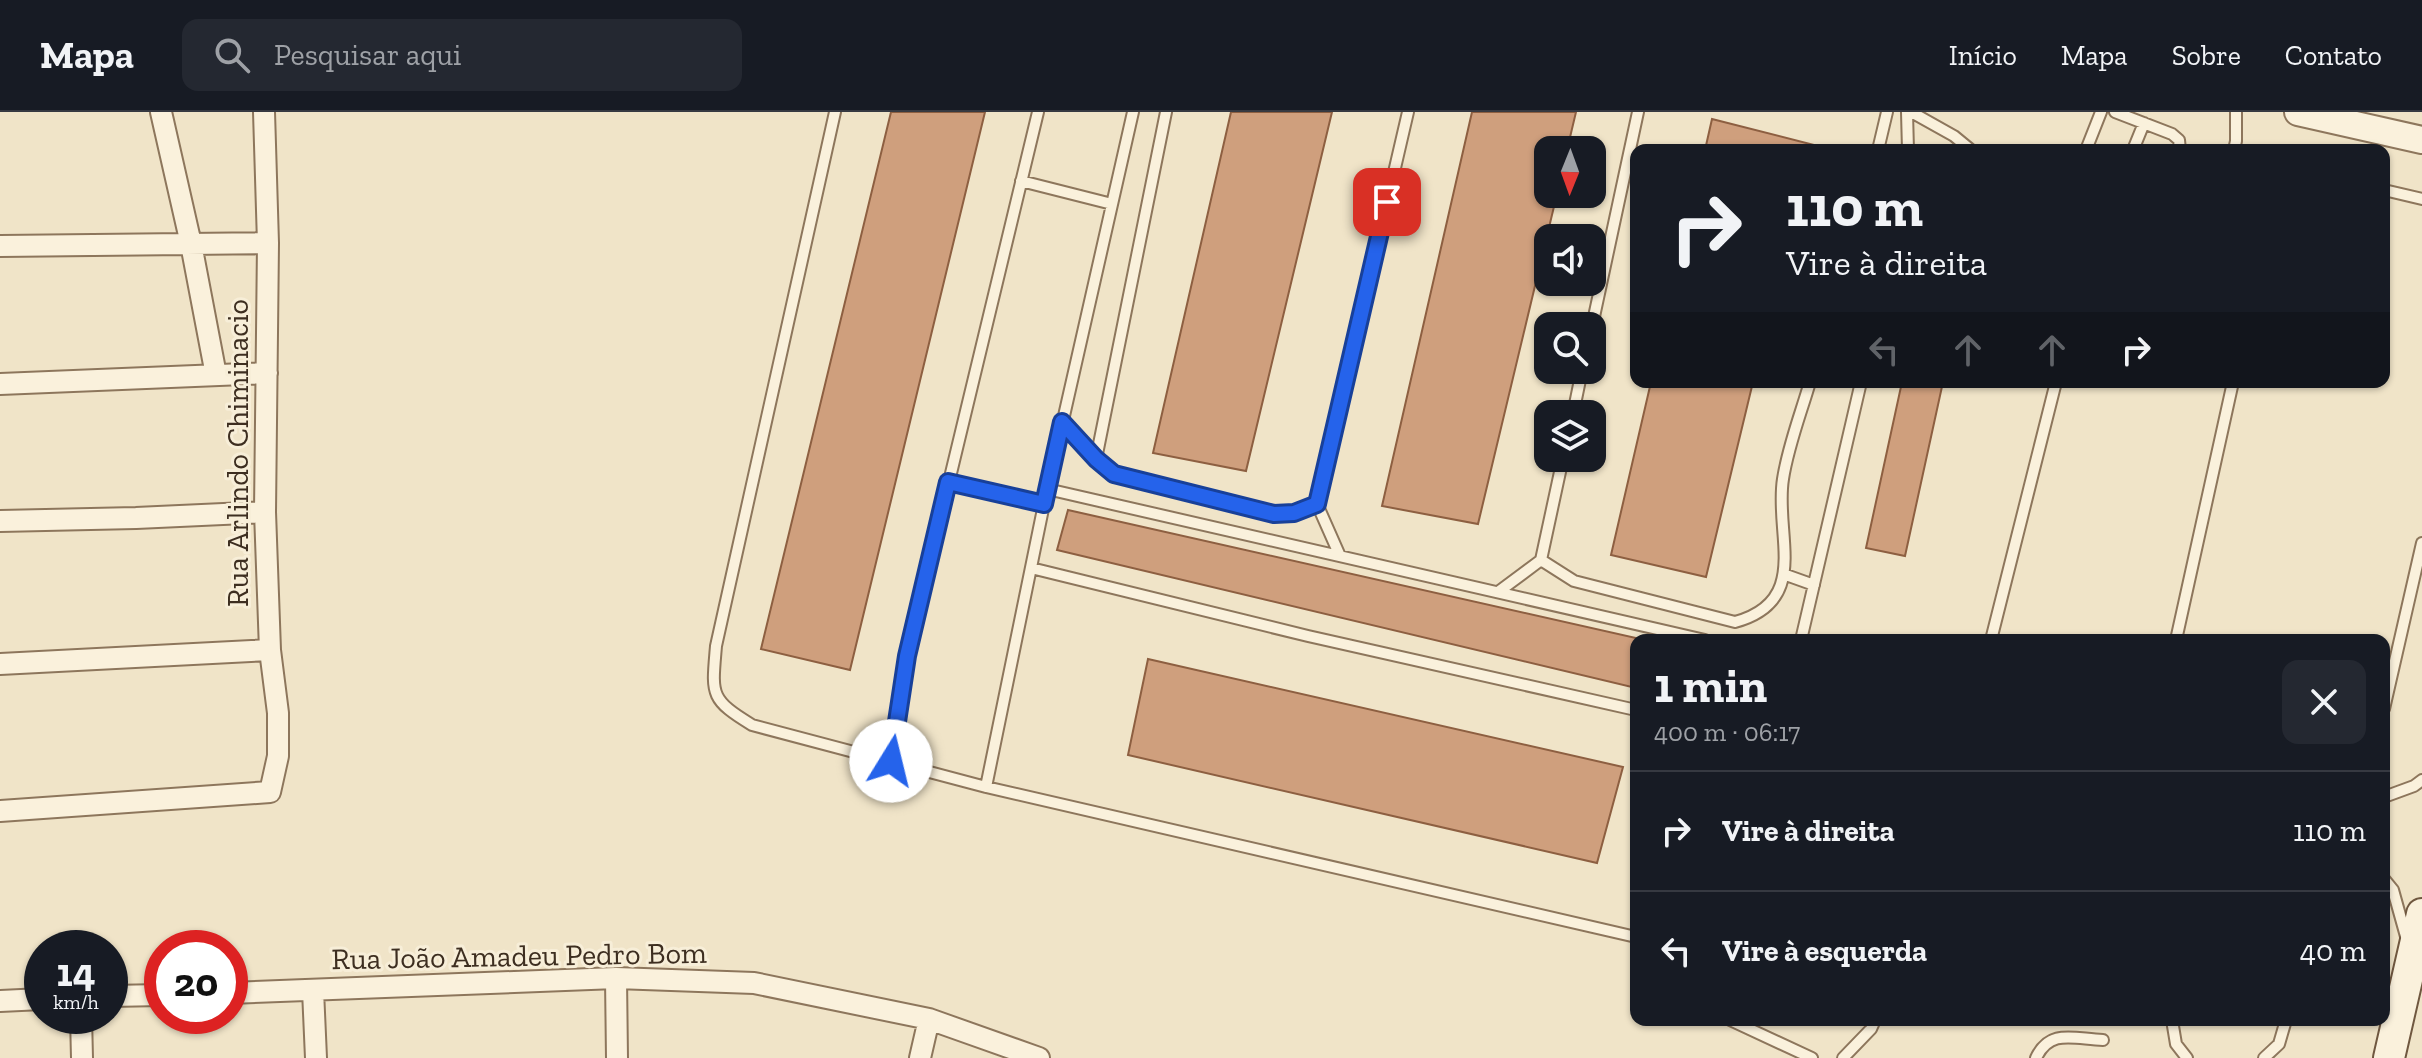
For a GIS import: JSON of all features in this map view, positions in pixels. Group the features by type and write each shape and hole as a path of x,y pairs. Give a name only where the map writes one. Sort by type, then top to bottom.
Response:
{"main road":[{"path":"2389,1058 2422,914"}],"street":[{"path":"161,112 216,375"},
{"name":"Rua Arlindo Chiminacio","path":"0,811 270,792 278,756 278,713 270,650 265,512 268,243 264,112"},
{"path":"2298,112 2336,118 2422,140"},
{"path":"0,246 268,243"},
{"path":"0,384 267,373"},
{"path":"0,521 265,512"},
{"path":"0,664 270,650"},
{"path":"616,978 617,1058"},
{"name":"Rua João Amadeu Pedro Bom","path":"248,992 616,978 754,983 929,1019 1039,1058"},
{"path":"313,990 316,1058"},
{"path":"0,1001 24,1000"},
{"path":"920,1058 929,1019"},
{"path":"81,1034 82,1058"}],"lane":[{"path":"835,112 716,646 712,688 725,708 752,725 986,787 1630,936"},
{"path":"891,761 907,656 1038,112"},
{"path":"986,787 1047,489 1133,112"},
{"path":"1096,459 1166,112"},
{"path":"1340,556 1317,504 1408,112"},
{"path":"1631,144 1638,112"},
{"path":"1879,144 1887,112"},
{"path":"1908,144 1909,112 1964,144"},
{"path":"2088,144 2101,112"},
{"path":"2115,112 2172,134 2179,144"},
{"path":"2235,144 2236,112"},
{"path":"2135,144 2144,123"},
{"path":"1595,312 1630,149"},
{"path":"1021,181 1112,204"},
{"path":"2390,191 2422,199"},
{"path":"1541,560 1574,581 1735,622 1754,617 1769,604 1786,575 1781,501 1783,477 1808,388"},
{"path":"1802,634 1860,388"},
{"path":"1993,634 2054,388"},
{"path":"2177,634 2232,388"},
{"path":"1062,422 1114,474 1274,514 1294,513 1317,504"},
{"path":"1498,592 1541,560 1560,472"},
{"path":"948,482 1044,504"},
{"path":"1047,489 1679,634"},
{"path":"2390,683 2422,543"},
{"path":"1031,568 1308,636 1630,709"},
{"path":"1786,575 1814,585"},
{"path":"2390,795 2422,780"},
{"path":"2390,886 2412,957"},
{"path":"1743,1026 1812,1058"},
{"path":"1843,1058 1872,1026"},
{"path":"2173,1026 2176,1044 2187,1058"},
{"path":"2264,1058 2279,1044 2284,1026"},
{"path":"2036,1058 2047,1041 2054,1038 2103,1040"}],"building":[{"path":"891,112 985,112 850,670 761,649"},
{"path":"1231,112 1332,112 1246,471 1153,453"},
{"path":"1472,112 1576,112 1570,136 1534,136 1534,208 1554,208 1550,224 1534,224 1534,290 1478,524 1382,506"},
{"path":"1712,119 1810,144 1706,144"},
{"path":"1650,388 1752,388 1706,577 1611,555"},
{"path":"1901,388 1942,388 1905,556 1866,548"},
{"path":"1068,510 1630,637 1630,687 1057,550"},
{"path":"1148,659 1623,767 1597,863 1128,755"}],"route":[{"path":"891,761 907,656 948,482 1044,504 1062,422 1114,474 1274,514 1294,513 1317,504 1387,202"}]}
